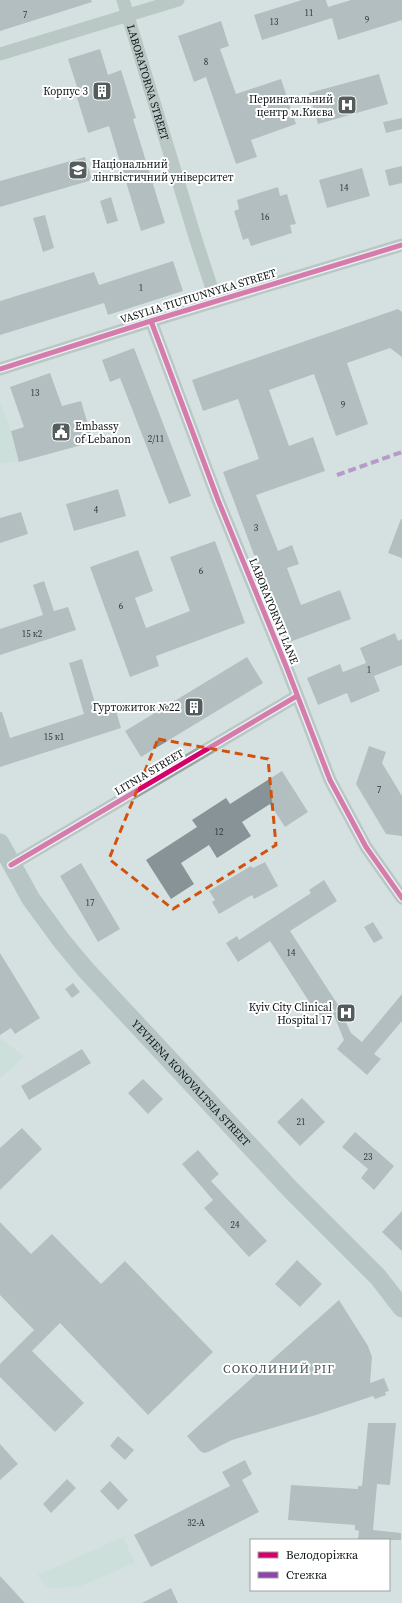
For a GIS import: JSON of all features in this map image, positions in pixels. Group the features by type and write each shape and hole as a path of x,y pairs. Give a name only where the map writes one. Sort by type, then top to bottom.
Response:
{"main road":[{"name":"YEVHENA KONOVALTSIA STREET","path":"0,844 31,898 85,969 291,1190 378,1277 402,1308"}],"street":[{"name":"LABORATORNA STREET","path":"123,0 194,234 216,301"},
{"path":"0,54 178,0"},
{"name":"VASYLIA TIUTIUNNYKA STREET","path":"0,369 151,321 402,245"},
{"name":"LABORATORNYI LANE","path":"151,321 218,500 330,780 366,847 402,898"},
{"name":"LITNIA STREET","path":"12,865 297,696"}],"highlighted area":[{"path":"158,739 268,759 276,845 173,909 109,859"}],"green space":[{"path":"0,401 11,431 19,462 0,463"},
{"path":"0,1038 24,1056 0,1079"},
{"path":"123,1537 135,1563 78,1587 48,1588 37,1575"}],"building":[{"path":"0,0 91,0 92,2 0,31"},
{"path":"302,0 326,0 328,7 351,0 402,0 402,20 338,40 332,18 262,40 254,15"},
{"path":"221,21 229,46 220,49 236,94 281,79 296,124 251,140 257,157 236,164 206,77 194,82 178,36"},
{"path":"100,49 108,75 121,70 136,118 133,119 165,223 141,231 109,126 88,133 75,91 78,90 68,59"},
{"path":"379,74 388,104 318,124 309,93"},
{"path":"402,118 402,129 386,133 383,122"},
{"path":"85,157 92,180 0,207 0,181"},
{"path":"402,166 402,183 389,186 385,170"},
{"path":"362,168 370,196 327,208 319,180"},
{"path":"278,187 280,196 287,194 296,224 290,225 292,233 251,246 248,238 243,240 234,211 239,209 237,200"},
{"path":"111,197 118,221 107,224 100,201"},
{"path":"45,215 54,248 43,252 33,218"},
{"path":"173,261 183,291 108,315 104,303 0,335 0,301 94,272 99,285"},
{"path":"398,309 402,312 402,357 390,348 347,363 368,424 336,436 314,374 269,390 289,446 313,437 325,471 256,495 278,551 292,545 299,564 287,568 301,605 340,590 351,619 287,643 223,472 259,459 238,399 203,411 192,380"},
{"path":"134,348 191,496 169,504 120,378 110,382 102,360"},
{"path":"50,373 62,406 81,401 93,442 19,462 11,431 24,427 10,387"},
{"path":"118,489 126,516 74,531 66,504"},
{"path":"21,512 28,534 0,543 0,518"},
{"path":"402,519 402,558 388,553"},
{"path":"215,541 245,623 156,656 159,666 130,677 90,567 138,550 153,591 135,598 146,628 190,611 170,557"},
{"path":"44,581 54,611 68,607 76,630 0,655 0,629 43,615 33,585"},
{"path":"395,633 398,641 402,639 402,665 374,676 380,691 351,703 347,693 318,705 307,678 340,664 343,672 366,663 360,648"},
{"name":"Гуртожиток №22","path":"247,657 263,683 141,757 125,731"},
{"path":"82,659 97,710 114,704 121,728 0,767 0,712 2,712 10,738 84,714 69,663"},
{"path":"369,746 386,752 382,763 402,796 402,836 386,834 356,784"},
{"path":"282,771 308,812 285,827 270,804 242,822 251,836 217,858 209,845 181,863 194,884 171,899 146,860 197,827 192,820 226,798 230,804"},
{"path":"265,862 278,886 254,899 252,895 219,914 212,902 215,900 209,891 251,866 253,868"},
{"path":"81,863 120,929 98,942 60,876"},
{"path":"324,880 337,901 290,931 340,1008 321,1020 270,941 238,962 226,943 237,936 239,940 311,893 309,890"},
{"path":"373,922 383,938 374,943 364,927"},
{"path":"0,953 40,1018 15,1034 11,1028 0,1035"},
{"path":"73,983 80,992 72,998 65,989"},
{"path":"402,994 402,1021 374,1054 381,1059 367,1075 337,1049 344,1040 333,1013 340,1010 351,1033 362,1042"},
{"path":"82,1049 91,1063 29,1100 21,1086"},
{"path":"143,1079 163,1099 148,1114 128,1093"},
{"path":"302,1098 325,1122 300,1146 277,1122"},
{"path":"22,1128 42,1149 0,1190 0,1148"},
{"path":"355,1132 394,1166 374,1190 361,1178 368,1169 342,1147"},
{"path":"198,1150 219,1174 211,1181 267,1241 249,1257 204,1208 213,1200 182,1164"},
{"path":"402,1211 402,1251 382,1232"},
{"path":"0,1222 31,1254 52,1234 101,1284 125,1261 213,1352 148,1415 60,1323 32,1351 84,1403 55,1432 0,1377 0,1364 34,1330 0,1295"},
{"path":"297,1260 322,1284 300,1307 275,1284"},
{"path":"339,1300 368,1346 372,1357 370,1383 384,1378 389,1391 385,1392 386,1395 375,1399 373,1396 232,1440 208,1452 204,1453 200,1451 187,1436"},
{"path":"368,1423 396,1423 390,1485 377,1484 373,1530 401,1533 401,1540 358,1539 359,1531 355,1530 355,1525 288,1520 291,1485 358,1489 358,1486 362,1486"},
{"path":"118,1436 134,1450 125,1460 110,1446"},
{"path":"0,1444 18,1464 0,1480"},
{"path":"245,1460 252,1474 242,1480 259,1512 151,1567 134,1535 230,1486 222,1472"},
{"path":"67,1479 76,1488 51,1513 43,1504"},
{"path":"110,1481 128,1500 118,1510 100,1491"},
{"path":"0,1576 25,1603 0,1603"},
{"path":"171,1588 178,1603 142,1603"}],"marked path":[{"path":"337,475 402,452"}],"cycle path":[{"path":"0,369 151,321 402,245"},
{"path":"151,321 218,500 286,666 330,780 366,847 402,898"},
{"path":"11,865 297,696"}],"place":[{"name":"Корпус 3","path":"102,91"},
{"name":"Перинатальний центр м.Києва","path":"347,105"},
{"name":"Національний лінгвістичний університет","path":"78,170"},
{"name":"Embassy of Lebanon","path":"61,432"},
{"name":"Гуртожиток №22","path":"194,707"},
{"name":"Kyiv City Clinical Hospital 17","path":"346,1013"}],"district":[{"name":"СОКОЛИНИЙ РІГ","path":"279,1369"}]}
